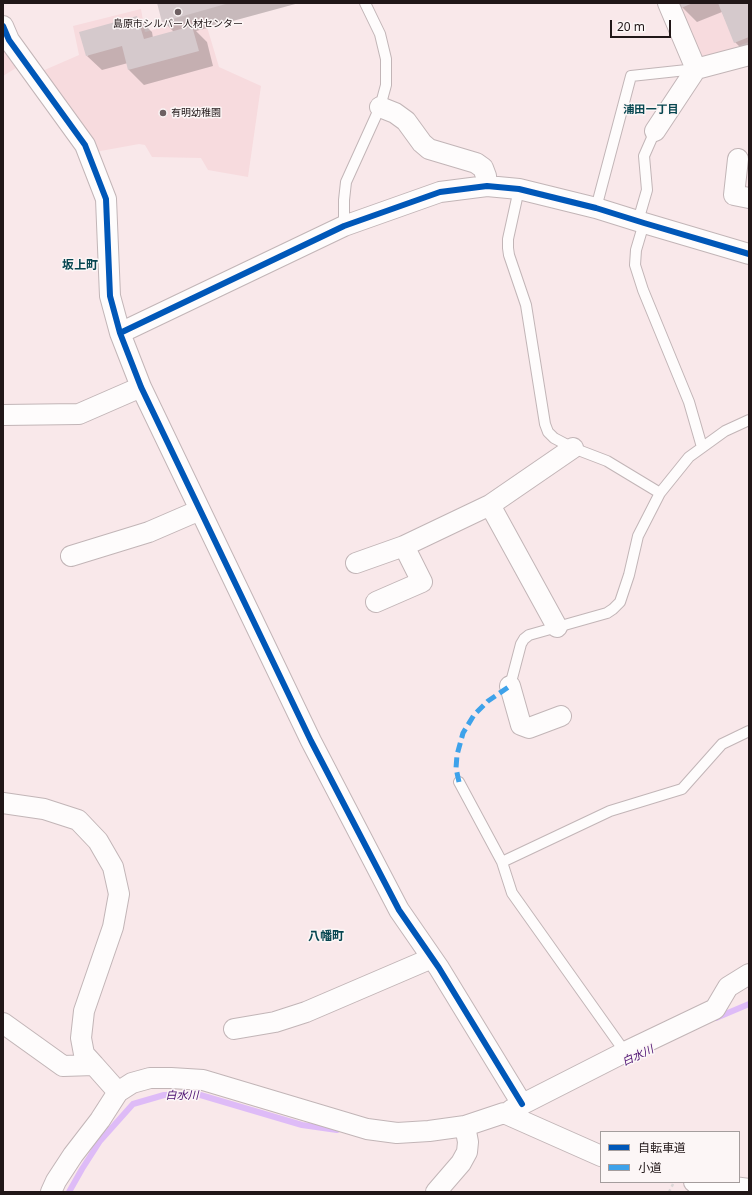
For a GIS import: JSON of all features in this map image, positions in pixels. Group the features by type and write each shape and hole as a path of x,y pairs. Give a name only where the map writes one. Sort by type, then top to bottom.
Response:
{"street":[{"path":"668,3 696,69"},
{"path":"3,26 9,40 85,145 106,199 110,296 120,333 141,387 311,741 399,910 432,958 513,1113 600,1156"},
{"path":"655,131 696,69 749,55"},
{"path":"380,107 395,113 406,121 422,143 429,149 476,163 483,168 487,186"},
{"path":"738,159 734,195 749,198"},
{"path":"120,333 344,226 440,192 487,186 519,189 596,208 749,254"},
{"path":"3,415 79,414 141,387"},
{"path":"356,563 404,546 490,505 573,448"},
{"path":"490,505 557,627"},
{"path":"72,556 149,532 200,510"},
{"path":"376,602 422,582 404,546"},
{"path":"510,686 521,725 529,728 561,716"},
{"path":"3,803 44,808 78,820 98,841 113,867 119,894 113,927 84,1011 81,1038 84,1054 118,1092"},
{"path":"234,1029 275,1022 306,1012 432,958"},
{"path":"50,1192 73,1155 100,1120 118,1092 132,1083 150,1078 203,1080 367,1129 397,1133 430,1131 465,1126 513,1113 625,1052 715,1009 728,987 749,974"},
{"path":"3,1023 63,1066 94,1065"},
{"path":"436,1192 461,1163 467,1152 468,1142 465,1126"},
{"path":"702,1183 749,1189"}],"lane":[{"path":"344,226 346,182 380,107 386,85 386,59 380,34 365,3"},
{"path":"596,208 631,76 696,69"},
{"path":"655,131 644,156 647,190 636,250 635,265 643,290 689,402 702,447"},
{"path":"519,189 508,239 509,255 526,305 545,424 548,432 554,438 573,448 607,461 660,493"},
{"path":"510,686 521,644 529,635 607,613 620,602 629,575 638,536 660,493 689,457 725,431 749,420"},
{"path":"502,862 610,811 682,789 722,744 749,731"},
{"path":"459,782 502,862 512,892 625,1052"}],"path":[{"path":"669,1192 674,1183"}],"shaded area":[{"path":"675,3 749,3 749,42 707,58 693,53"},
{"name":"有明幼稚園","path":"141,9 145,32 204,17 219,67 261,86 248,177 208,170 201,158 152,157 145,145 139,144 95,152 40,72 79,55 73,26"},
{"path":"3,47 16,68 3,76"}],"building":[{"name":"島原市シルバー人材センター","path":"157,3 229,3 162,22"},
{"path":"679,3 693,3 681,8"},
{"path":"718,3 749,3 749,37 734,43"},
{"path":"137,16 144,39 192,26 199,51 128,70 122,46 86,56 79,32"}],"waterway":[{"name":"白水川","path":"716,1018 749,1004"},
{"name":"白水川","path":"69,1192 100,1141 133,1104 164,1095 197,1094 302,1125 337,1130"}],"marked path":[{"path":"459,782 456,768 457,755 463,733 474,715 488,701 510,686"}],"cycle path":[{"path":"3,26 9,40 85,145 106,199 110,296 120,333 141,387 311,741 399,910 439,968 522,1104"},
{"path":"120,333 344,226 440,192 487,186 519,189 596,208 749,254"}],"place":[{"name":"島原市シルバー人材センター","path":"178,12"},
{"name":"有明幼稚園","path":"163,113"}],"district":[{"name":"浦田一丁目","path":"651,110"},
{"name":"坂上町","path":"80,266"},
{"name":"八幡町","path":"326,937"}]}
